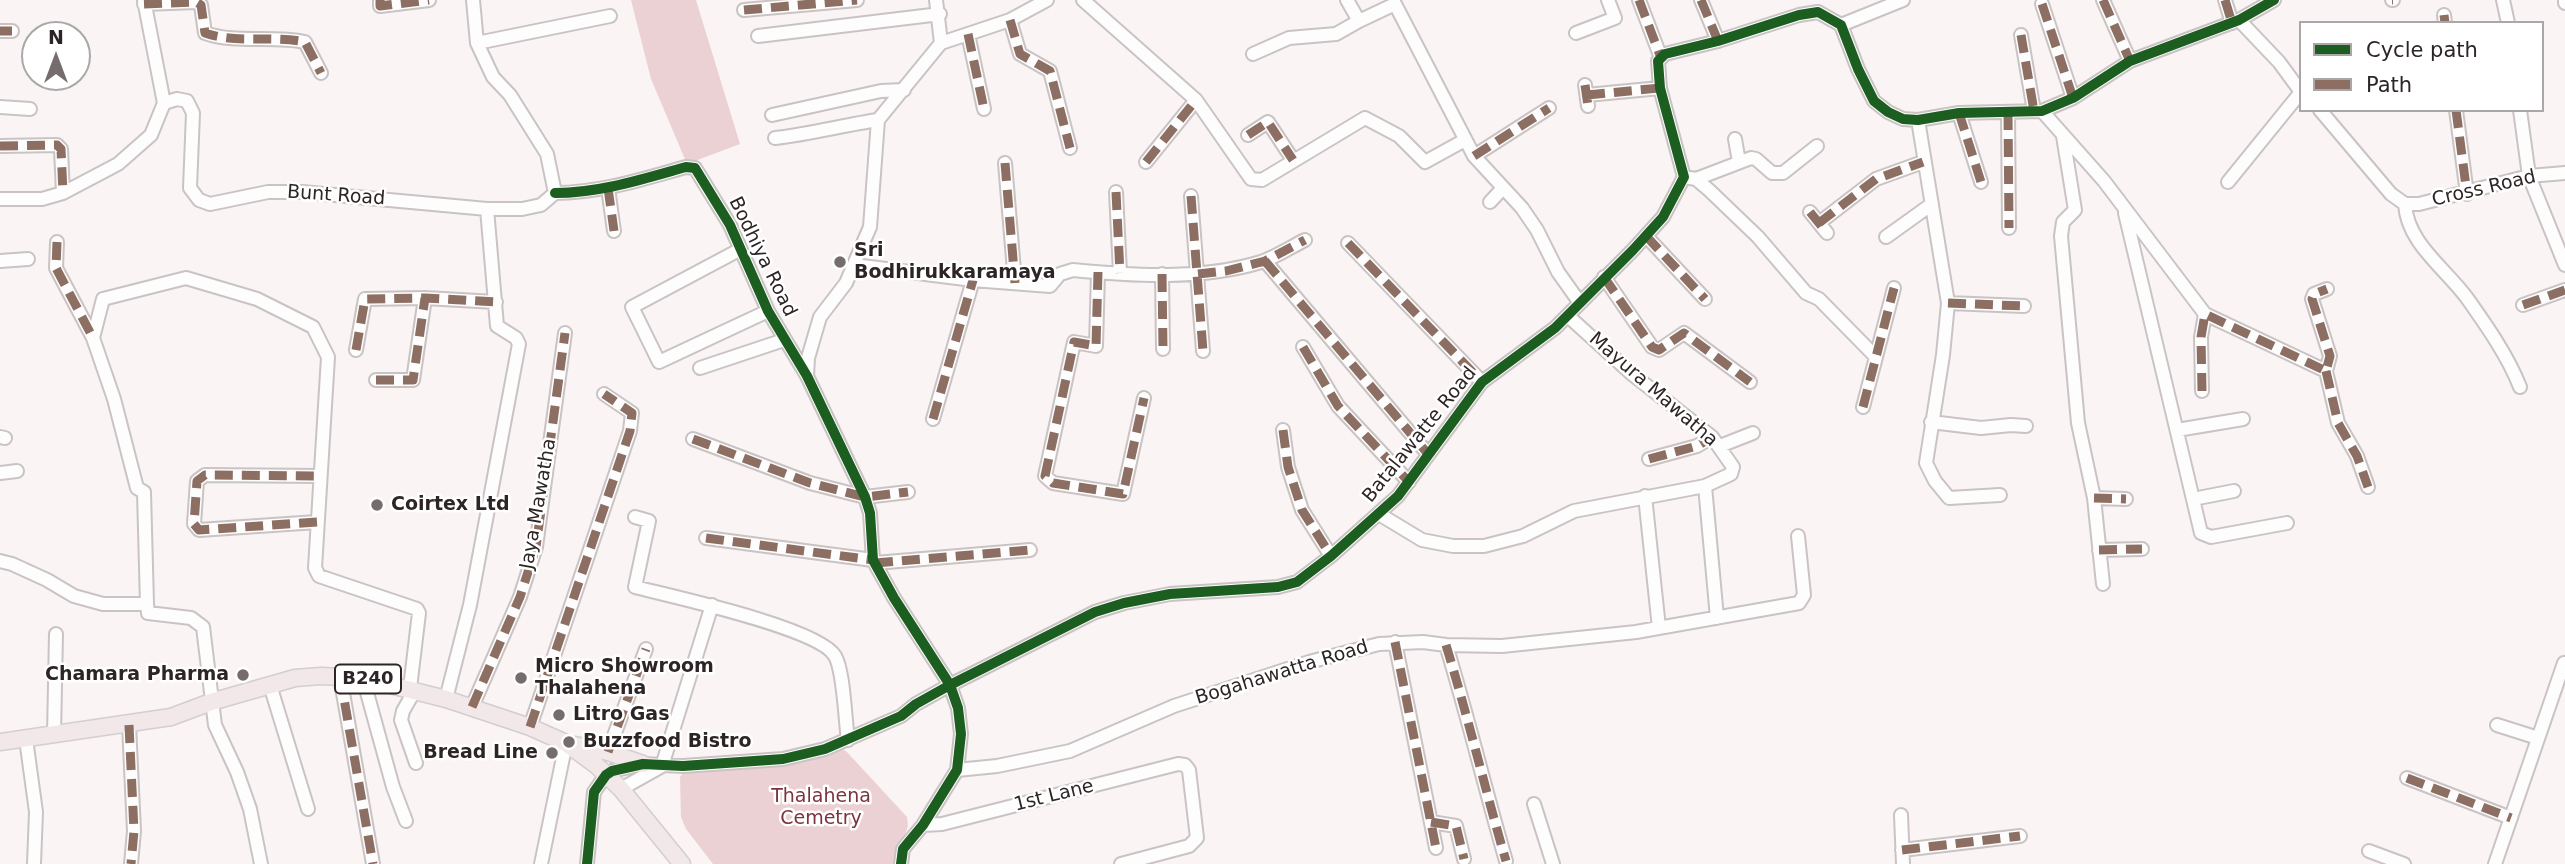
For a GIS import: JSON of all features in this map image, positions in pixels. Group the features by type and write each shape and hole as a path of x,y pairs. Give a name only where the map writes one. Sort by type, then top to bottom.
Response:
{"main road":[{"name":"B240","path":"0,742 171,717 211,702 295,678 363,678 413,689 472,707 530,727 566,744 621,789 682,864"},
{"path":"566,744 608,752 643,764"}],"street":[{"path":"380,0 380,6 430,0"},
{"path":"473,0 477,43 493,77 510,95 547,154 555,193"},
{"path":"744,10 808,2 857,0"},
{"path":"936,0 940,14 941,43"},
{"path":"807,376 808,358 820,317 846,284 871,219 878,120 941,43 1010,20 1047,0"},
{"path":"1083,0 1196,100 1251,179 1262,180 1365,118 1399,136 1425,162 1465,140"},
{"path":"1347,0 1359,21"},
{"path":"1576,33 1615,18 1608,0"},
{"path":"1639,0 1661,58"},
{"path":"1701,0 1718,41"},
{"path":"1841,25 1903,0"},
{"path":"2103,0 2130,61"},
{"path":"2225,0 2235,22 2279,62 2299,89"},
{"path":"1875,356 1819,299 1806,293 1758,237 1690,178 1660,88 1657,68 1665,54 1718,41 1799,15 1816,6 1841,25 1874,101 1888,112 1903,119 1918,120 1959,113 2038,111 2073,98 2130,61 2235,22 2274,0"},
{"path":"2503,0 2508,21"},
{"path":"0,199 42,199 63,193 118,164 151,135 164,103 144,2 196,2 201,5 205,33 220,38 284,38 305,42 321,73"},
{"path":"1253,54 1289,38 1336,34 1397,2 1474,156 1522,208 1537,230 1558,272 1580,303"},
{"path":"2042,4 2073,98"},
{"path":"758,36 940,14"},
{"path":"477,43 610,16"},
{"path":"1010,20 1020,54 1050,71 1070,148"},
{"path":"968,34 984,109"},
{"path":"2021,34 2038,111 2104,181 2205,314 2326,371"},
{"path":"1587,95 1660,88"},
{"path":"772,116 881,91 904,90"},
{"path":"2228,182 2299,94"},
{"name":"Bunt Road","path":"164,103 177,99 187,102 193,113 190,188 199,200 210,204 268,192 302,192 487,209 522,209 541,205 555,193"},
{"path":"1146,162 1196,100"},
{"path":"0,107 30,109"},
{"path":"1474,156 1549,108"},
{"path":"2008,112 2009,228"},
{"name":"Cross Road","path":"2322,112 2391,194 2405,204 2419,204 2467,194 2529,176 2564,175"},
{"path":"2456,112 2467,194"},
{"path":"2520,112 2529,176 2565,265"},
{"path":"1959,113 1981,182"},
{"path":"775,138 811,134 878,120"},
{"path":"1918,120 1948,303 1926,464 1949,498 2000,495"},
{"path":"1248,135 1268,122 1293,160"},
{"path":"2063,135 2075,210 2063,222 2061,236 2078,423 2094,498 2104,584"},
{"path":"1735,139 1739,162"},
{"path":"0,146 57,145 61,149 63,193"},
{"path":"1690,178 1751,158 1772,173 1783,173 1817,146"},
{"path":"1810,212 1823,228 1876,179 1923,162"},
{"path":"1005,163 1015,284"},
{"name":"Bodhiya Road","path":"555,193 578,193 608,188 686,167 695,169 730,225 768,311 807,376 865,497 870,513 874,562"},
{"name":"Batalawatte Road","path":"643,764 662,766 783,759 825,749 901,716 916,704 950,685 1096,612 1124,603 1170,594 1278,587 1297,582 1379,514 1409,482 1482,382 1568,316 1663,217 1690,178"},
{"path":"608,188 614,231"},
{"path":"1490,202 1503,188"},
{"path":"1116,191 1120,273"},
{"path":"1191,197 1203,351"},
{"path":"1886,237 1932,204"},
{"path":"2405,204 2406,219 2427,252 2466,297 2514,372 2520,387"},
{"path":"2123,206 2202,533 2211,537 2287,523"},
{"path":"446,699 470,605 519,344 516,338 497,326 487,209"},
{"path":"1646,236 1705,299"},
{"path":"854,265 973,280 1050,286 1060,274 1073,270 1162,274 1226,271 1265,261 1305,240"},
{"path":"57,242 57,268 93,338 114,399 132,474 137,488 144,492 148,613 191,618 203,627 217,731 237,772 250,809 261,864"},
{"path":"1349,243 1482,382"},
{"path":"739,250 632,307 659,362 768,311"},
{"path":"0,261 28,259"},
{"path":"1265,261 1428,454"},
{"path":"1098,272 1096,346 1074,342 1045,476 1053,483 1123,494 1144,398"},
{"path":"1162,274 1163,349"},
{"path":"1604,277 1652,347 1659,349 1684,333 1750,382"},
{"path":"93,338 103,299 186,278 257,299 313,327 328,357 315,568 319,576 417,609 419,613 413,689 401,720 416,763"},
{"path":"933,419 973,280"},
{"path":"1863,407 1894,288"},
{"path":"2327,289 2314,294 2312,299 2330,356 2326,371 2338,423 2357,456 2368,487"},
{"path":"2523,305 2565,290"},
{"path":"356,350 365,299 425,298 496,302"},
{"path":"376,380 413,380 425,298"},
{"path":"1948,303 2024,306"},
{"path":"2202,391 2201,337 2205,314"},
{"name":"Mayura Mawatha","path":"1379,514 1422,540 1453,546 1484,546 1523,536 1574,512 1705,486 1734,471 1716,442 1632,374 1568,316"},
{"name":"Jaya Mawatha","path":"472,707 520,597 536,547 565,333"},
{"path":"700,368 784,340"},
{"path":"1303,347 1338,406 1409,482"},
{"path":"530,727 630,431 632,413 604,394"},
{"path":"2177,430 2243,419"},
{"path":"1931,422 1981,428 2026,426"},
{"path":"1283,430 1288,467 1302,510 1331,556"},
{"path":"1649,458 1753,433"},
{"path":"693,439 810,484 865,497 908,492"},
{"path":"0,473 17,471"},
{"path":"317,522 199,530 194,524 197,481 205,475 320,476"},
{"path":"1705,486 1717,618"},
{"path":"2193,499 2234,491"},
{"path":"1645,496 1659,628"},
{"path":"2094,498 2126,499"},
{"path":"635,517 649,521 635,587 712,606 818,642 835,655 841,676 848,740"},
{"name":"Bogahawatta Road","path":"957,770 997,766 1070,751 1174,706 1343,652 1395,642 1503,646 1659,628 1799,603 1803,600 1798,536"},
{"path":"706,538 874,562 1030,550"},
{"path":"2099,550 2141,549"},
{"path":"0,561 47,580 74,596 103,604 148,604"},
{"path":"874,562 950,685 958,708 961,734 957,770 923,825 903,849 901,864"},
{"path":"621,789 662,766 712,606"},
{"path":"54,736 56,634"},
{"path":"1395,642 1436,848"},
{"path":"1446,645 1506,860"},
{"path":"608,752 646,649"},
{"path":"2495,864 2564,663"},
{"path":"340,676 373,864"},
{"path":"363,678 393,787 406,821"},
{"path":"270,685 308,809"},
{"path":"129,725 134,831 131,864"},
{"path":"2497,725 2538,738"},
{"path":"26,739 36,812 34,864"},
{"path":"541,864 566,744"},
{"path":"587,864 594,792 612,771 643,764"},
{"name":"1st Lane","path":"923,825 942,824 1178,764 1185,765 1189,770 1197,838 1189,846 1121,864"},
{"path":"2407,778 2511,818"},
{"path":"1534,804 1553,864"},
{"path":"1902,815 1903,864"},
{"path":"1432,822 1456,826 1464,859"},
{"path":"1902,850 2020,836"},
{"path":"2369,851 2404,864"}],"green space":[{"path":"631,0 696,0 740,144 687,164 651,79"},
{"name":"Thalahena Cemetry","path":"837,748 846,751 907,817 908,826 895,864 713,864 686,829 681,817 680,777 687,768"}],"marked path":[{"path":"380,0 380,6 429,0"},
{"path":"744,10 857,0"},
{"path":"1639,0 1661,58"},
{"path":"1701,0 1718,41"},
{"path":"2103,0 2130,61"},
{"path":"2225,0 2232,23"},
{"path":"144,4 196,2 201,5 205,33 217,36 305,42 321,73"},
{"path":"2042,4 2073,98"},
{"path":"2444,15 2445,21"},
{"path":"1010,20 1020,54 1050,71 1070,148"},
{"path":"0,31 12,31"},
{"path":"968,34 984,109"},
{"path":"2021,35 2034,111"},
{"path":"1585,85 1588,106"},
{"path":"1587,95 1660,88"},
{"path":"1146,162 1196,100"},
{"path":"1474,156 1549,108"},
{"path":"2008,112 2009,228"},
{"path":"2456,112 2467,194"},
{"path":"1959,113 1981,182"},
{"path":"1248,135 1268,122 1293,160"},
{"path":"0,146 57,145 61,149 63,193"},
{"path":"1819,223 1876,179 1923,162"},
{"path":"1005,163 1015,283"},
{"path":"608,188 614,231"},
{"path":"1116,192 1120,273"},
{"path":"1191,196 1203,351"},
{"path":"1810,212 1827,233"},
{"path":"1646,236 1705,299"},
{"path":"1198,274 1226,271 1265,261 1305,240"},
{"path":"57,242 56,268 93,338"},
{"path":"1348,243 1482,382"},
{"path":"1265,261 1428,454"},
{"path":"1098,272 1096,346 1074,342 1045,476 1053,483 1123,494 1144,398"},
{"path":"1162,274 1163,349"},
{"path":"1604,277 1652,347 1659,350 1684,333 1750,382"},
{"path":"933,419 973,280"},
{"path":"1863,407 1894,288"},
{"path":"2202,391 2201,337 2205,314 2326,371 2330,356 2312,299 2314,294 2327,289"},
{"path":"2523,305 2565,290"},
{"path":"356,350 365,299 425,298 496,302"},
{"path":"376,380 413,380 425,298"},
{"path":"1948,303 2024,306"},
{"path":"472,707 520,597 536,547 565,333"},
{"path":"1303,347 1338,406 1409,482"},
{"path":"2326,371 2338,423 2357,456 2368,487"},
{"path":"530,727 630,431 632,413 604,394"},
{"path":"1283,430 1288,467 1302,510 1331,556"},
{"path":"1649,459 1697,446 1712,437"},
{"path":"693,439 810,483 865,497 908,492"},
{"path":"317,522 199,530 194,524 197,481 205,475 320,476"},
{"path":"2094,498 2126,499"},
{"path":"706,538 873,560"},
{"path":"2099,550 2142,549"},
{"path":"875,563 1030,550"},
{"path":"1395,642 1436,848"},
{"path":"1446,645 1506,861"},
{"path":"608,752 646,649"},
{"path":"340,676 373,864"},
{"path":"129,725 134,831 131,864"},
{"path":"2407,778 2511,818"},
{"path":"1431,822 1456,826 1464,859"},
{"path":"1902,850 2020,836"}],"cycle path":[{"path":"587,864 594,792 612,771 643,764 683,766 783,759 825,749 901,716 916,704 950,685 1095,612 1170,594 1278,587 1297,582 1331,556 1398,496 1482,382 1555,328 1663,217 1684,177 1660,88 1658,61 1665,54 1718,41 1799,15 1818,12 1841,25 1874,101 1903,119 1918,120 1959,113 2042,111 2073,98 2130,61 2239,20 2274,0"},
{"path":"555,193 605,188 686,167 695,168 730,225 768,311 807,376 865,497 870,513 873,560 950,685 958,708 961,734 957,770 923,825 903,849 901,864"}],"place":[{"name":"Sri Bodhirukkaramaya","path":"840,262"},
{"name":"Coirtex Ltd","path":"377,505"},
{"name":"Chamara Pharma","path":"243,675"},
{"name":"Micro Showroom Thalahena","path":"521,678"},
{"name":"Litro Gas","path":"559,715"},
{"name":"Buzzfood Bistro","path":"569,742"},
{"name":"Bread Line","path":"552,753"}]}
